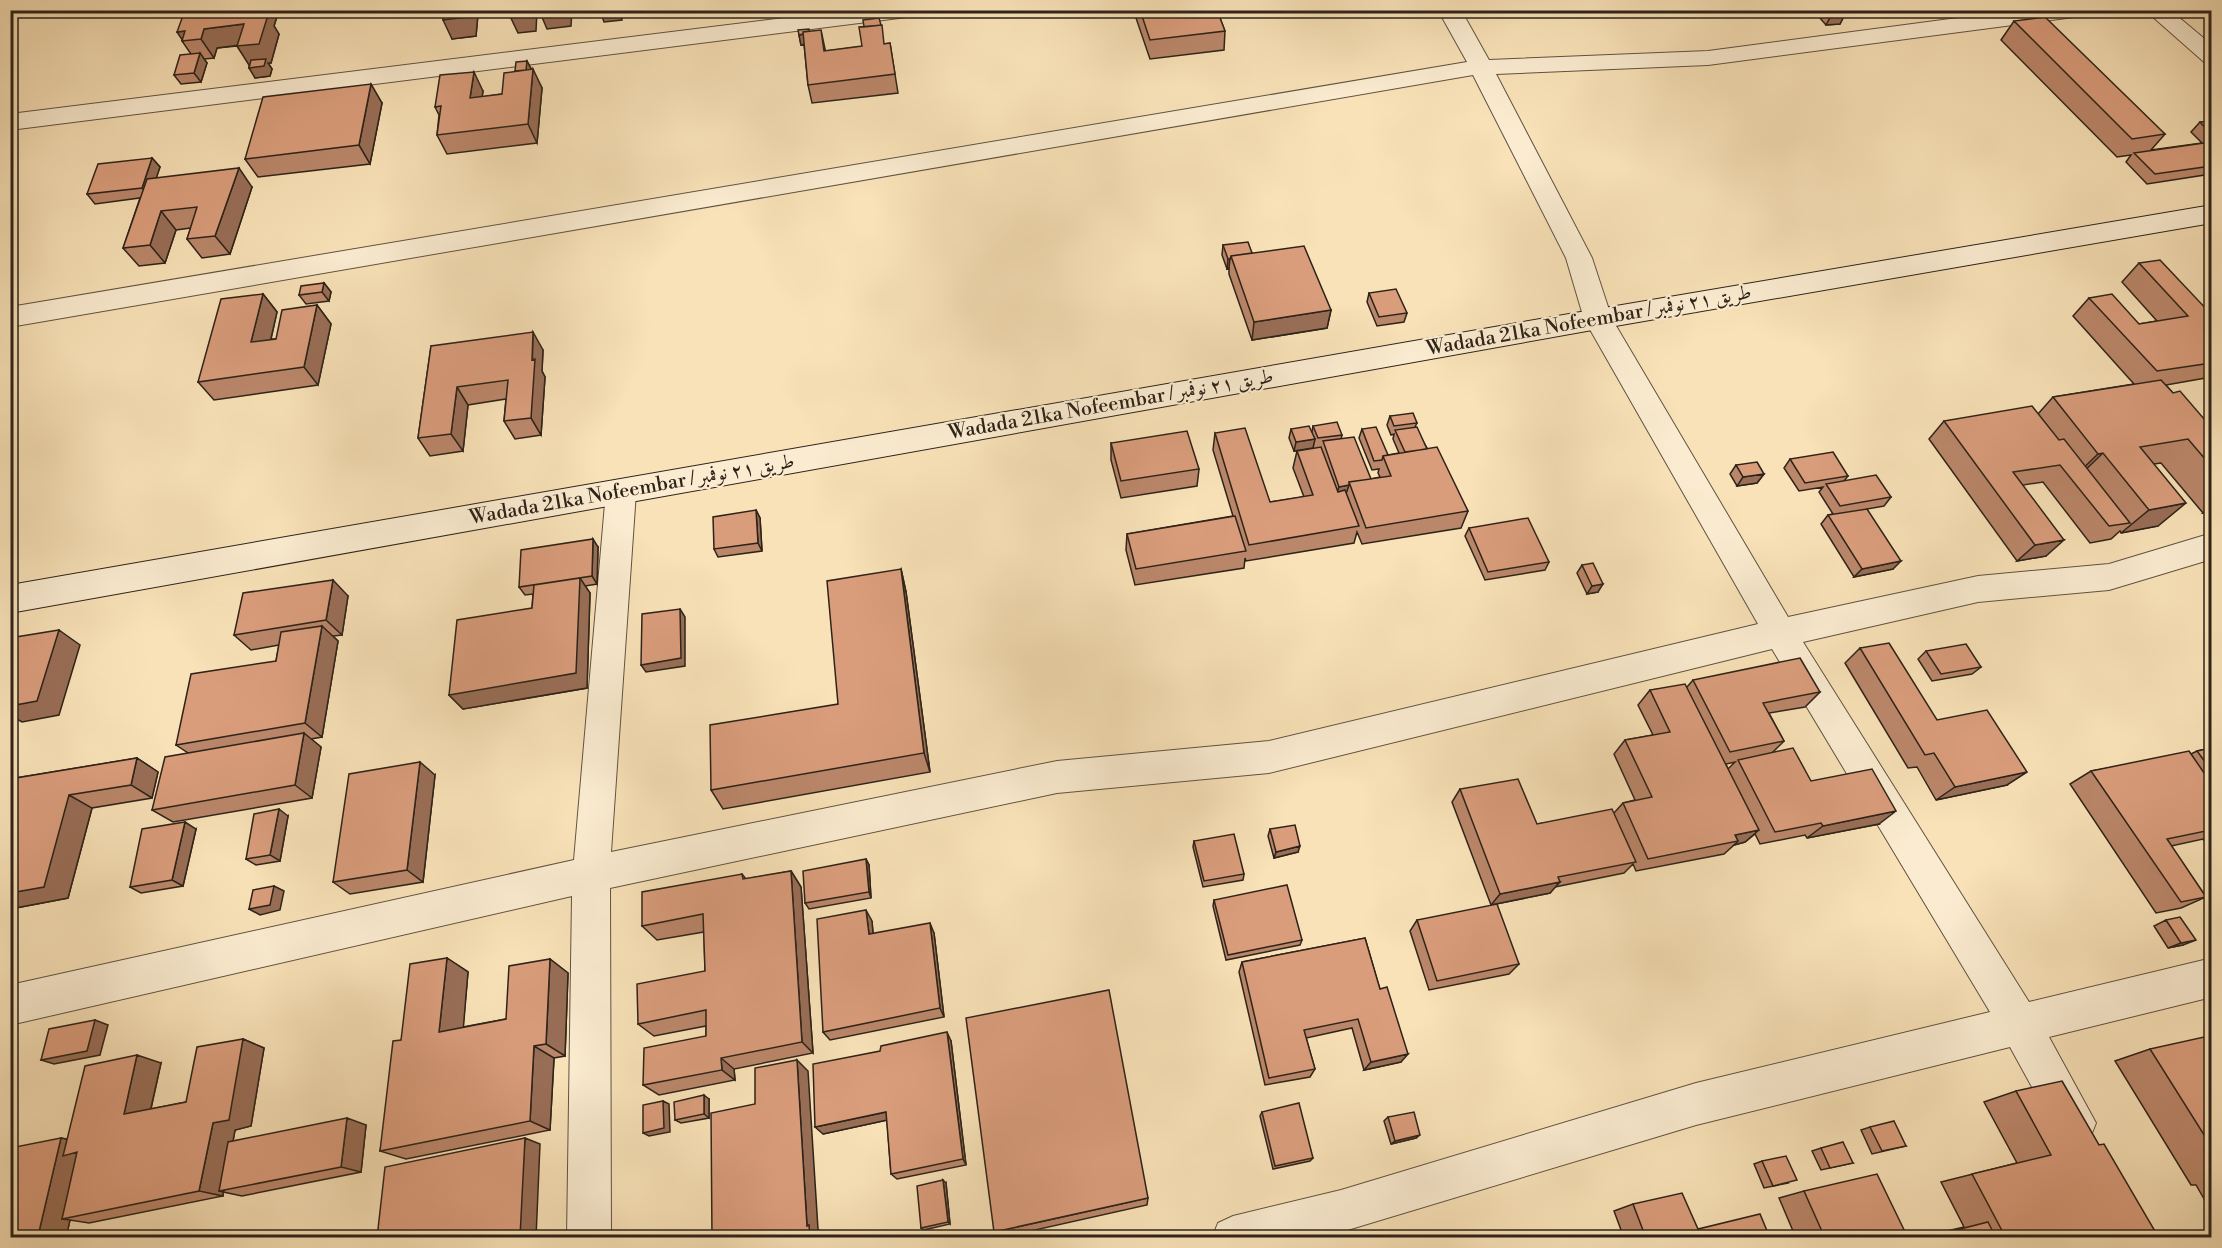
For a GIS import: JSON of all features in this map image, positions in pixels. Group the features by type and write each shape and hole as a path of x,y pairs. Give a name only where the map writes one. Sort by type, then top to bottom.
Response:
{"street":[{"path":"10,122 907,10"},
{"path":"1449,10 1481,67 1578,258 1598,319 1780,633 2019,1023 2093,1156"},
{"path":"10,317 1481,67 1708,58 2074,10"},
{"path":"2156,10 2211,57"},
{"name":"Wadada 21ka Nofeembar / طريق ٢١ نوفمبر","path":"10,599 1598,319 2211,214"},
{"path":"590,1238 591,874 621,492"},
{"path":"10,1005 591,874 1057,777 1123,770 1183,768 1269,757 1780,633 1978,589 2109,577 2211,546"},
{"path":"1233,1238 1341,1211 1695,1104 2211,977"}],"building":[{"path":"185,10 261,10 260,16 268,15 259,44 237,46 244,24 204,29 201,39 182,41 185,31 177,32"},
{"path":"444,10 468,10 467,17 443,20"},
{"path":"510,10 528,10 528,12 509,14"},
{"path":"1140,10 1217,10 1225,31 1150,40"},
{"path":"1827,10 1842,10 1845,14 1831,16"},
{"path":"2045,17 2165,134 2132,139 2014,21"},
{"path":"879,18 881,25 864,27 863,20"},
{"path":"882,25 884,44 890,43 895,74 808,85 803,32 821,30 824,51 862,46 859,27"},
{"path":"809,29 809,31 799,35 798,30"},
{"path":"200,53 194,73 174,75 180,55"},
{"path":"266,59 264,66 249,68 251,60"},
{"path":"527,61 526,70 515,71 516,62"},
{"path":"533,69 528,124 437,135 441,106 435,107 440,75 474,72 470,98 502,94 504,73"},
{"path":"371,84 359,145 245,159 263,97"},
{"path":"2211,121 2211,134 2200,122"},
{"path":"2204,143 2211,150 2211,166 2155,174 2134,153"},
{"path":"152,158 142,188 87,194 98,164"},
{"path":"239,168 215,236 187,239 197,207 161,211 150,245 123,248 147,179"},
{"path":"1248,242 1252,253 1231,256 1228,259 1223,245"},
{"path":"1304,246 1331,310 1254,322 1231,256"},
{"path":"2160,260 2211,314 2211,363 2157,371 2089,298 2112,294 2139,324 2188,316 2139,263"},
{"path":"324,283 322,292 299,295 301,286"},
{"path":"1396,289 1407,313 1379,317 1369,293"},
{"path":"263,294 251,342 276,339 282,310 317,305 304,367 198,382 221,299"},
{"path":"533,332 532,360 535,359 531,418 504,421 508,380 457,387 451,434 418,438 431,346"},
{"path":"2161,380 2173,393 2180,391 2211,427 2211,466 2188,439 2140,447 2186,503 2149,510 2103,453 2098,454 2053,397"},
{"path":"2032,406 2059,440 2064,439 2130,523 2109,526 2060,465 2013,472 2064,540 2035,545 1944,421"},
{"path":"1413,413 1417,423 1394,426 1390,416"},
{"path":"1337,422 1342,435 1318,438 1313,426"},
{"path":"1309,426 1315,439 1296,442 1291,429"},
{"path":"1376,427 1388,455 1383,456 1382,460 1374,461 1362,429"},
{"path":"1417,427 1427,449 1405,452 1395,430"},
{"path":"1245,428 1270,502 1313,495 1297,451 1321,447 1338,492 1345,490 1359,526 1249,545 1215,433"},
{"path":"1187,431 1199,469 1121,481 1111,443"},
{"path":"1354,437 1371,479 1349,482 1349,485 1339,487 1323,441"},
{"path":"1437,447 1468,511 1366,528 1349,482 1391,476 1383,456"},
{"path":"1833,452 1848,476 1805,483 1790,459"},
{"path":"1757,462 1764,474 1743,477 1736,465"},
{"path":"1876,475 1891,497 1840,506 1826,484"},
{"path":"1867,509 1901,561 1862,569 1828,515"},
{"path":"756,510 758,543 714,549 713,517"},
{"path":"1235,516 1246,551 1136,569 1127,534"},
{"path":"1528,518 1549,562 1488,572 1469,528"},
{"path":"593,539 592,576 519,587 521,550"},
{"path":"1593,563 1603,584 1592,586 1582,565"},
{"path":"901,569 924,753 711,790 710,725 838,704 827,581"},
{"path":"580,578 576,673 449,695 457,620 532,608 534,585"},
{"path":"333,580 326,620 234,635 243,593"},
{"path":"680,609 681,658 641,665 642,614"},
{"path":"322,626 305,723 176,745 191,674 276,661 281,632"},
{"path":"59,630 37,701 10,706 10,638"},
{"path":"1889,643 1937,720 1987,710 2027,772 1955,787 1934,753 1925,755 1860,648"},
{"path":"1966,644 1981,667 1941,674 1926,651"},
{"path":"1800,658 1820,692 1763,703 1784,741 1730,752 1693,680"},
{"path":"1685,684 1759,830 1735,835 1738,841 1648,859 1623,803 1652,797 1625,740 1670,732 1650,690"},
{"path":"304,733 295,785 152,810 165,757"},
{"path":"1793,748 1811,781 1872,769 1896,811 1823,826 1821,823 1775,832 1738,760"},
{"path":"2211,748 2211,770 2197,751"},
{"path":"2189,751 2211,783 2211,830 2167,839 2206,897 2181,902 2091,771"},
{"path":"137,758 131,785 69,795 44,887 10,893 10,779"},
{"path":"420,762 407,870 333,882 349,774"},
{"path":"1518,779 1537,824 1612,809 1636,862 1558,877 1560,882 1500,894 1460,789"},
{"path":"279,809 270,855 246,859 254,814"},
{"path":"185,822 172,880 130,887 142,829"},
{"path":"1295,825 1300,846 1276,852 1270,829"},
{"path":"1234,834 1244,874 1204,881 1194,841"},
{"path":"866,859 869,892 805,903 803,871"},
{"path":"791,871 802,1042 721,1058 722,1070 643,1085 644,1048 706,1036 706,1010 638,1024 637,984 705,971 703,914 642,926 642,892 742,874 743,879"},
{"path":"1287,885 1302,940 1228,955 1214,900"},
{"path":"274,886 270,905 249,909 253,890"},
{"path":"1497,904 1519,964 1437,981 1417,920"},
{"path":"866,910 869,934 930,923 940,1008 823,1032 817,919"},
{"path":"2180,917 2196,940 2181,943 2166,920"},
{"path":"1365,938 1380,989 1387,987 1408,1054 1371,1062 1358,1019 1304,1030 1315,1069 1269,1078 1242,962"},
{"path":"447,958 439,1032 506,1019 509,966 550,959 546,1044 534,1046 530,1121 380,1151 393,1041 401,1040 410,964"},
{"path":"1109,990 1148,1198 994,1232 966,1018"},
{"path":"95,1020 87,1051 41,1060 49,1029"},
{"path":"947,1032 963,1159 891,1174 886,1112 815,1127 813,1064 880,1051 881,1046"},
{"path":"2204,1037 2211,1048 2211,1146 2150,1049"},
{"path":"243,1039 229,1120 213,1123 199,1191 62,1219 77,1152 63,1156 85,1066 137,1055 124,1114 186,1102 197,1047"},
{"path":"797,1060 807,1226 809,1225 810,1238 712,1238 711,1113 755,1104 755,1068"},
{"path":"2062,1081 2099,1145 2104,1144 2159,1238 2006,1238 1972,1174 2051,1155 2016,1091"},
{"path":"704,1095 704,1114 675,1120 674,1102"},
{"path":"663,1101 664,1128 643,1133 643,1105"},
{"path":"1299,1103 1313,1158 1275,1166 1262,1112"},
{"path":"1414,1112 1420,1135 1395,1141 1388,1117"},
{"path":"347,1118 341,1167 219,1191 228,1142"},
{"path":"1894,1121 1906,1146 1882,1151 1870,1127"},
{"path":"61,1138 38,1236 10,1238 10,1148"},
{"path":"525,1138 520,1237 377,1238 385,1167"},
{"path":"1843,1142 1853,1163 1830,1168 1821,1148"},
{"path":"1786,1156 1797,1180 1773,1186 1762,1161"},
{"path":"1877,1174 1908,1238 1825,1238 1804,1191"},
{"path":"943,1180 948,1222 921,1228 917,1186"},
{"path":"1682,1193 1698,1229 1760,1214 1770,1238 1646,1238 1633,1204"},
{"path":"1988,1222 1996,1238 1925,1238"}]}
